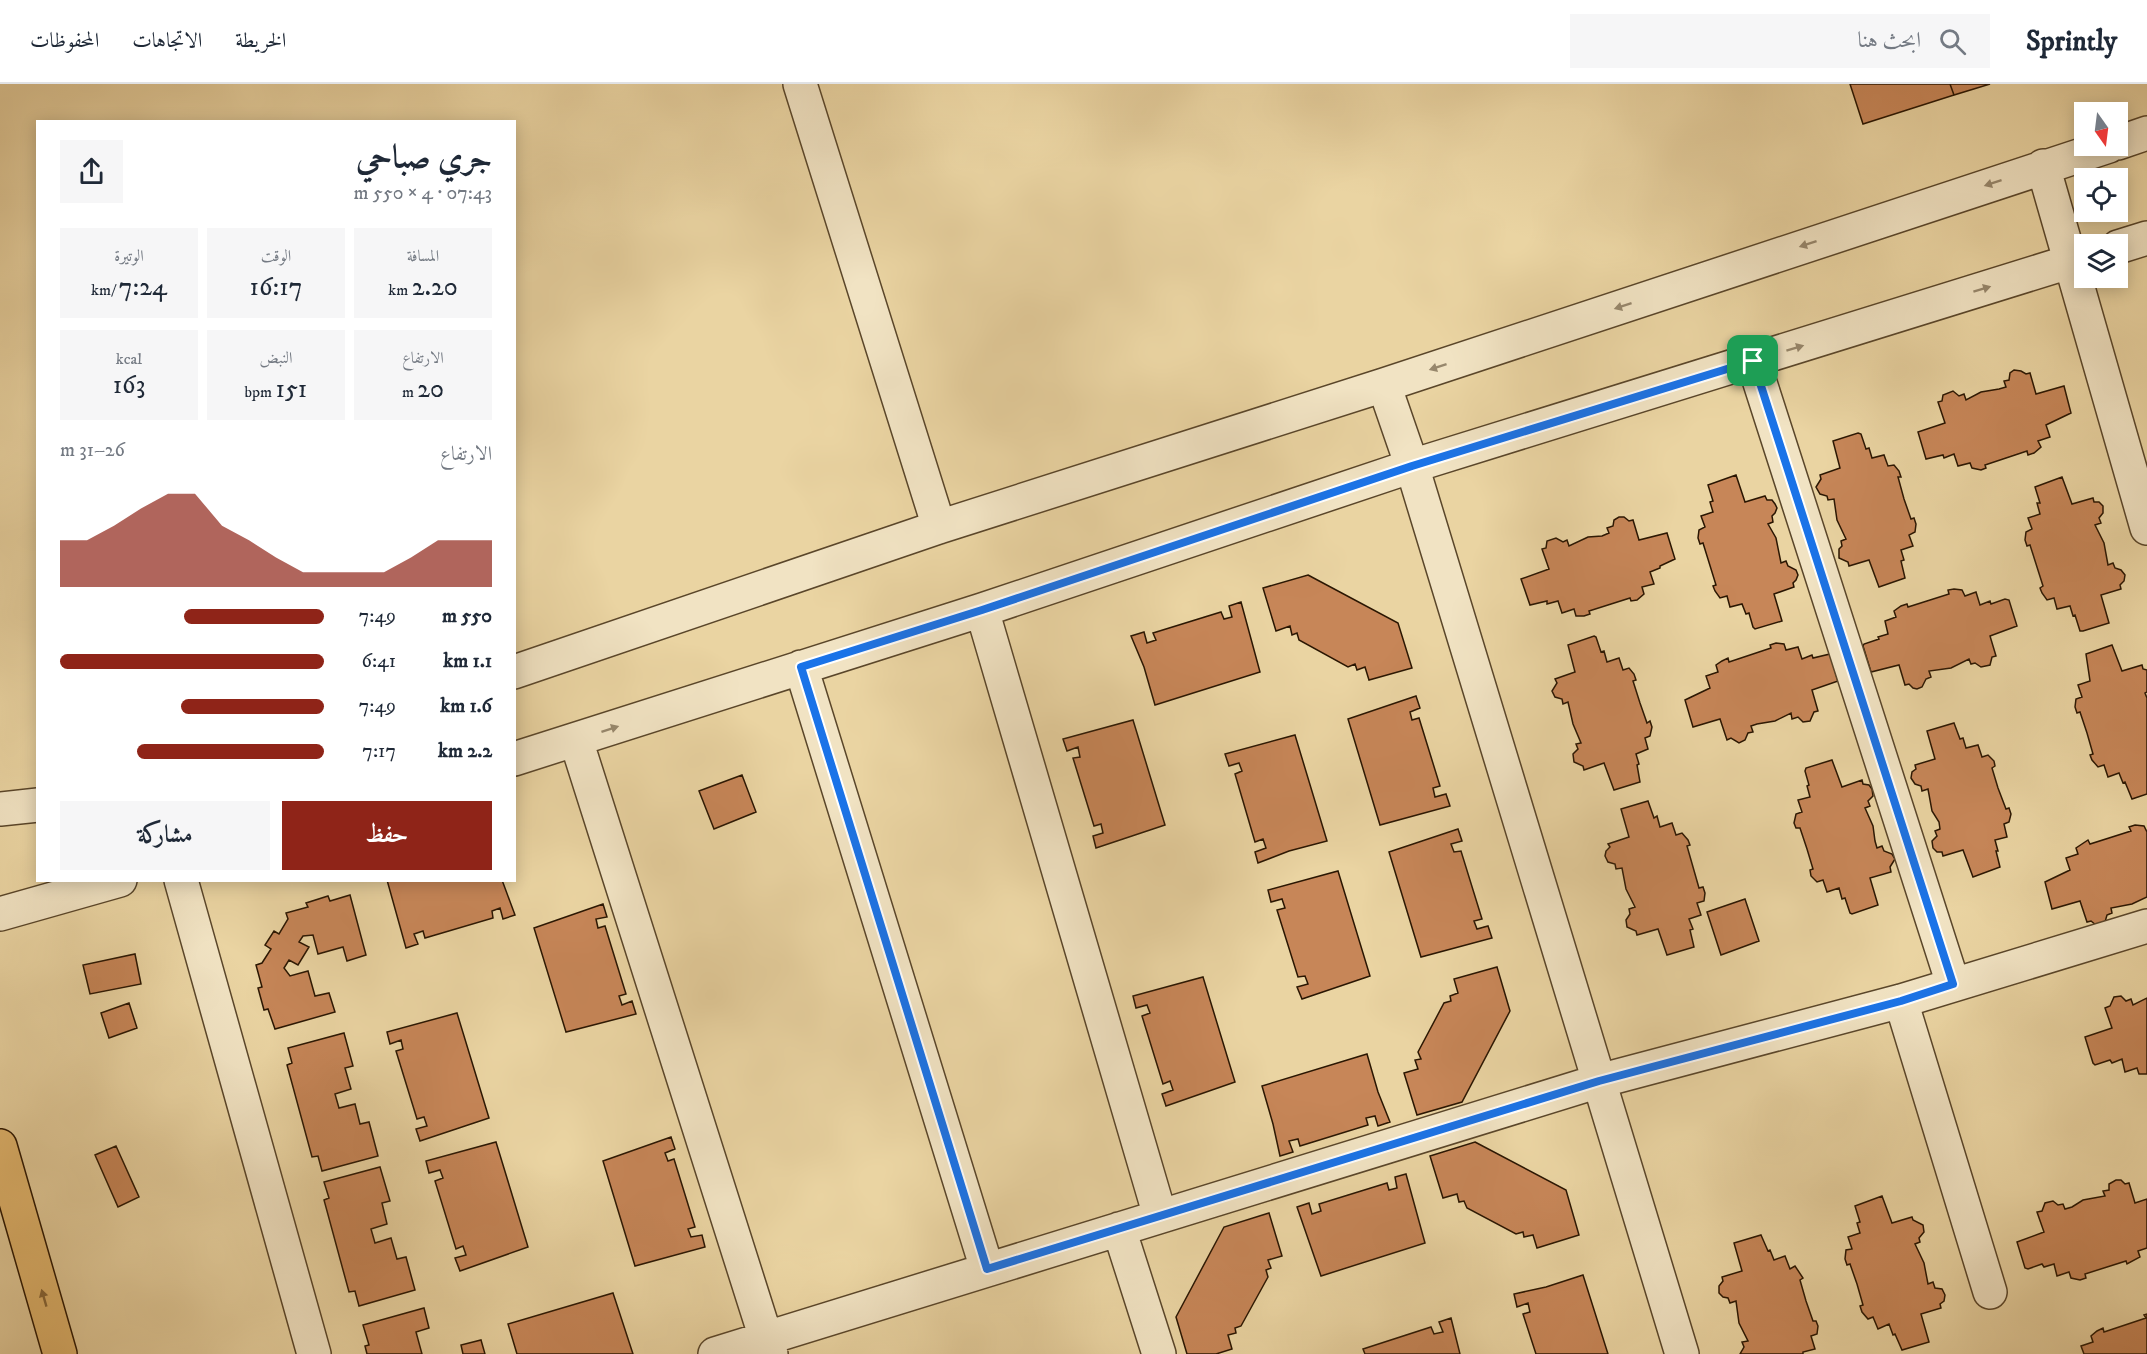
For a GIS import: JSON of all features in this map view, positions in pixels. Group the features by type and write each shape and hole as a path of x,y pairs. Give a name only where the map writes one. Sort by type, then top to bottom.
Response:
{"highway":[{"path":"0,1146 60,1354"}],"street":[{"path":"800,84 939,527"},
{"path":"2128,140 2147,133"},
{"path":"516,671 939,527 1384,385 2076,156"},
{"path":"2043,166 2074,252"},
{"path":"2128,244 2147,238"},
{"path":"516,758 982,610 1412,466 2074,261"},
{"path":"2084,288 2147,528"},
{"path":"1753,361 1953,984"},
{"path":"1384,385 1412,466 1682,1354"},
{"path":"982,610 1160,1216"},
{"path":"801,667 987,1269"},
{"path":"576,740 769,1346"},
{"path":"0,809 36,805"},
{"path":"0,914 113,882"},
{"path":"182,882 314,1354"},
{"path":"715,1354 769,1346 987,1269 1599,1081 1901,1001 2147,926"},
{"path":"1901,1001 1990,1292"},
{"path":"1119,1229 1159,1354"}],"building":[{"path":"1850,84 1950,84 1954,95 1863,124"},
{"path":"1950,84 1990,84 1954,95"},
{"path":"2014,370 2030,373 2036,394 2064,386 2071,413 2046,425 2050,437 2038,441 2041,447 2028,455 2027,451 1985,465 1986,468 1981,470 1972,468 1970,463 1958,466 1954,454 1944,458 1943,455 1926,459 1918,432 1945,423 1938,402 1942,401 1943,395 1953,391 1959,396 1964,394 1966,400 1981,392 2006,387 2004,381 2009,380 2010,373"},
{"path":"1861,434 1866,449 1869,448 1872,458 1884,455 1888,466 1894,465 1899,471 1901,477 1898,477 1904,499 1911,519 1914,518 1916,524 1915,532 1909,535 1913,546 1901,550 1905,578 1879,587 1869,560 1849,566 1848,562 1839,558 1841,541 1846,539 1837,520 1834,499 1828,500 1827,496 1820,494 1816,487 1821,479 1820,475 1840,468 1833,441"},
{"path":"1736,475 1745,502 1765,496 1767,500 1772,500 1775,504 1777,508 1772,516 1773,522 1768,524 1776,538 1781,563 1786,561 1798,575 1793,583 1794,587 1774,594 1782,621 1755,629 1749,613 1746,614 1742,604 1730,607 1727,596 1720,598 1715,591 1713,586 1716,585 1703,543 1700,544 1698,538 1699,530 1705,527 1701,516 1713,512 1710,502 1713,501 1708,485"},
{"path":"2062,477 2072,504 2093,498 2094,502 2099,502 2103,506 2103,513 2099,518 2101,523 2095,525 2104,543 2108,565 2113,563 2115,568 2121,570 2125,575 2120,585 2121,589 2101,595 2109,623 2083,631 2080,631 2070,606 2057,609 2054,598 2047,600 2042,593 2040,588 2043,586 2030,545 2027,546 2025,540 2026,532 2032,529 2028,518 2040,514 2037,503 2040,503 2035,487"},
{"path":"1624,517 1629,521 1633,520 1639,540 1667,533 1675,559 1650,572 1654,584 1642,587 1644,594 1637,600 1631,601 1630,598 1589,611 1590,614 1584,616 1576,616 1574,609 1562,613 1558,601 1530,605 1521,579 1549,569 1542,549 1546,548 1547,541 1556,538 1563,542 1567,540 1569,546 1588,537 1602,536 1609,533 1607,528 1613,526 1614,520"},
{"path":"1308,575 1398,623 1412,668 1369,680 1365,667 1357,670 1355,664 1348,667 1299,640 1297,633 1292,635 1290,626 1276,631 1263,588"},
{"path":"1948,590 1962,590 1965,596 1976,592 1980,605 1990,601 1991,604 2005,599 2009,600 2017,626 1990,636 1996,656 1992,657 1990,665 1981,667 1975,663 1971,664 1969,659 1951,668 1929,671 1931,677 1917,689 1909,684 1905,685 1899,665 1871,672 1863,646 1888,634 1885,621 1896,617 1894,611 1907,604 1908,607 1949,594"},
{"path":"1241,602 1260,672 1155,705 1144,667 1131,636 1144,632 1147,643 1156,640 1153,633 1221,612 1224,619 1232,617 1229,606"},
{"path":"1594,636 1601,652 1604,651 1607,662 1619,658 1623,670 1629,668 1634,674 1636,680 1633,681 1640,703 1647,723 1650,721 1652,727 1650,736 1645,738 1648,749 1636,754 1640,782 1614,790 1604,763 1584,770 1583,766 1574,762 1573,754 1578,749 1576,744 1581,743 1573,724 1568,702 1563,704 1562,699 1555,697 1552,691 1557,683 1555,679 1575,672 1568,645"},
{"path":"1784,644 1786,650 1798,647 1802,659 1812,655 1813,658 1830,654 1838,681 1812,690 1818,711 1814,712 1810,721 1803,722 1798,717 1792,719 1791,713 1775,721 1751,726 1753,732 1748,733 1745,740 1739,743 1731,738 1727,740 1720,719 1693,727 1685,700 1710,688 1706,676 1718,672 1716,665 1728,658 1729,662 1771,648 1770,645"},
{"path":"2112,645 2122,671 2142,665 2143,669 2147,670 2147,692 2145,693 2147,698 2147,794 2132,799 2119,773 2108,777 2104,765 2098,767 2092,760 2090,755 2093,754 2087,733 2080,712 2077,713 2075,707 2076,699 2082,697 2078,685 2090,681 2086,654"},
{"path":"1416,696 1420,708 1410,712 1412,720 1419,718 1440,786 1433,788 1435,797 1446,794 1450,806 1380,825 1348,719"},
{"path":"1133,720 1165,825 1096,848 1093,836 1103,833 1101,824 1094,826 1073,758 1080,757 1078,747 1067,751 1063,739"},
{"path":"1954,723 1966,748 1978,745 1982,757 1988,755 1994,761 1995,766 1992,768 1998,788 2006,809 2009,808 2011,814 2009,822 2004,824 2007,837 1995,840 2000,867 1973,877 1963,850 1943,856 1942,852 1937,852 1933,848 1932,841 1937,836 1935,831 1940,829 1939,822 1932,811 1928,789 1922,791 1921,786 1915,784 1911,778 1912,772 1916,769 1915,765 1935,759 1927,731"},
{"path":"1295,735 1327,841 1289,851 1258,863 1255,852 1266,848 1263,839 1255,842 1235,774 1242,771 1239,763 1229,766 1225,754"},
{"path":"1832,760 1842,787 1862,780 1863,784 1869,785 1872,789 1873,796 1868,801 1870,806 1865,808 1873,826 1877,848 1882,846 1884,851 1892,854 1895,859 1890,867 1891,872 1870,878 1878,905 1852,914 1845,898 1842,899 1839,888 1827,892 1823,880 1817,882 1811,876 1810,870 1813,869 1807,849 1800,828 1796,828 1794,823 1796,814 1802,812 1798,800 1810,797 1806,768"},
{"path":"742,775 756,812 714,829 699,791"},
{"path":"1648,801 1654,818 1657,816 1660,827 1672,823 1676,835 1682,833 1688,840 1690,845 1687,846 1699,888 1703,887 1705,893 1704,901 1697,903 1701,915 1689,919 1693,929 1690,930 1694,947 1667,955 1658,929 1637,935 1636,931 1627,927 1629,909 1635,907 1626,889 1622,868 1616,869 1615,864 1608,862 1605,856 1610,847 1608,844 1629,837 1621,809"},
{"path":"2144,826 2147,832 2147,897 2132,904 2111,908 2112,913 2107,915 2105,922 2096,925 2091,921 2087,922 2080,901 2052,909 2045,882 2070,870 2066,858 2078,854 2076,848 2088,840 2090,844 2131,831 2129,827"},
{"path":"1458,829 1462,841 1451,844 1454,852 1461,851 1482,919 1474,921 1477,929 1488,926 1492,938 1421,957 1389,852"},
{"path":"1338,871 1370,976 1302,999 1297,987 1308,984 1305,976 1298,977 1277,910 1285,908 1282,899 1271,902 1268,890"},
{"path":"388,882 503,882 515,915 503,919 500,908 492,911 493,918 425,938 423,931 414,934 418,944 406,948"},
{"path":"350,895 366,955 347,961 343,947 318,954 313,935 303,936 299,942 309,947 298,965 289,960 284,968 290,976 308,971 315,996 329,993 335,1012 275,1029 268,1009 264,1010 258,988 262,987 256,965 262,963 271,949 265,945 274,931 279,934 288,919 286,913 308,907 306,903 328,896 330,901"},
{"path":"1745,899 1759,941 1721,955 1707,912"},
{"path":"603,904 607,917 596,919 598,928 605,926 626,994 619,996 622,1005 632,1001 636,1014 566,1032 534,928"},
{"path":"135,954 141,984 90,994 83,965"},
{"path":"1497,967 1510,1011 1462,1102 1417,1115 1404,1073 1418,1069 1415,1060 1421,1059 1418,1052 1444,1003 1451,1001 1450,996 1458,993 1454,979"},
{"path":"1203,977 1235,1082 1166,1106 1162,1094 1173,1090 1170,1081 1163,1084 1142,1016 1150,1013 1147,1005 1136,1008 1133,996"},
{"path":"2121,996 2126,1001 2131,999 2133,1005 2147,998 2147,1074 2139,1074 2137,1068 2125,1072 2122,1059 2112,1063 2110,1060 2095,1065 2093,1063 2085,1037 2112,1028 2105,1008 2110,1006 2114,997"},
{"path":"129,1003 137,1028 109,1038 101,1013"},
{"path":"457,1013 489,1118 420,1141 416,1129 427,1126 424,1117 417,1119 396,1051 403,1049 401,1040 390,1044 387,1032"},
{"path":"344,1033 353,1066 345,1068 351,1089 335,1094 339,1108 355,1104 360,1124 369,1122 378,1156 322,1171 318,1156 312,1157 287,1065 292,1063 288,1048"},
{"path":"1367,1054 1390,1122 1378,1126 1375,1116 1366,1118 1368,1125 1300,1146 1298,1139 1289,1141 1293,1152 1280,1156 1262,1086"},
{"path":"671,1137 675,1149 665,1153 668,1161 674,1159 695,1227 688,1229 691,1237 702,1235 705,1247 635,1266 603,1161"},
{"path":"496,1142 528,1247 460,1271 455,1258 466,1255 463,1246 456,1249 435,1181 443,1178 440,1170 429,1173 426,1161"},
{"path":"1475,1142 1566,1190 1579,1235 1537,1248 1533,1235 1524,1237 1523,1232 1516,1234 1467,1208 1464,1201 1459,1202 1457,1194 1443,1198 1430,1156"},
{"path":"116,1146 139,1197 118,1207 95,1155"},
{"path":"380,1167 390,1201 382,1203 387,1224 371,1229 375,1243 391,1238 397,1259 406,1257 415,1290 359,1306 355,1291 349,1292 324,1200 329,1198 324,1182"},
{"path":"1406,1174 1425,1243 1321,1276 1297,1207 1309,1203 1312,1214 1321,1211 1319,1204 1387,1183 1389,1190 1397,1188 1395,1177"},
{"path":"2121,1180 2125,1184 2129,1183 2135,1203 2147,1199 2147,1248 2138,1251 2140,1257 2127,1264 2126,1261 2085,1274 2086,1278 2080,1280 2071,1278 2069,1272 2057,1276 2054,1264 2025,1268 2017,1242 2044,1232 2037,1212 2042,1211 2045,1203 2053,1201 2058,1205 2063,1204 2065,1209 2072,1207 2083,1200 2105,1196 2103,1191 2109,1190 2109,1184"},
{"path":"1882,1196 1892,1223 1912,1217 1913,1220 1923,1225 1924,1232 1919,1238 1920,1242 1915,1244 1924,1263 1928,1284 1933,1282 1935,1288 1942,1289 1945,1295 1944,1301 1940,1304 1941,1308 1921,1314 1929,1342 1902,1350 1889,1324 1878,1329 1873,1317 1868,1319 1862,1312 1860,1306 1863,1305 1857,1284 1850,1264 1847,1265 1845,1259 1846,1250 1852,1249 1848,1237 1860,1233 1857,1223 1860,1222 1855,1206"},
{"path":"1269,1213 1282,1256 1268,1260 1271,1268 1266,1270 1268,1277 1241,1326 1235,1328 1236,1333 1228,1335 1232,1349 1216,1354 1187,1354 1176,1317 1224,1227"},
{"path":"1761,1235 1774,1260 1785,1256 1790,1269 1795,1266 1803,1278 1800,1280 1806,1301 1813,1321 1816,1321 1818,1326 1817,1334 1811,1336 1815,1349 1803,1352 1803,1354 1740,1354 1744,1347 1742,1342 1748,1341 1739,1323 1736,1301 1730,1303 1728,1298 1723,1297 1719,1293 1719,1286 1723,1281 1722,1277 1742,1271 1734,1243"},
{"path":"1583,1275 1608,1354 1536,1354 1523,1314 1530,1312 1528,1303 1517,1307 1514,1294"},
{"path":"613,1293 633,1354 517,1354 508,1324"},
{"path":"424,1308 429,1328 416,1332 422,1354 367,1354 365,1346 369,1345 363,1325"},
{"path":"2147,1314 2147,1354 2084,1354 2081,1346 2093,1342 2091,1336 2097,1331 2103,1328 2104,1332 2146,1318 2144,1315"},
{"path":"1451,1318 1460,1354 1365,1354 1363,1349 1431,1327 1434,1334 1443,1332 1439,1322"},
{"path":"481,1340 485,1354 463,1354 461,1345"}],"route":[{"path":"1753,361 1953,984 1901,1001 1599,1081 987,1269 801,667 982,610 1412,466 1753,361"}]}
